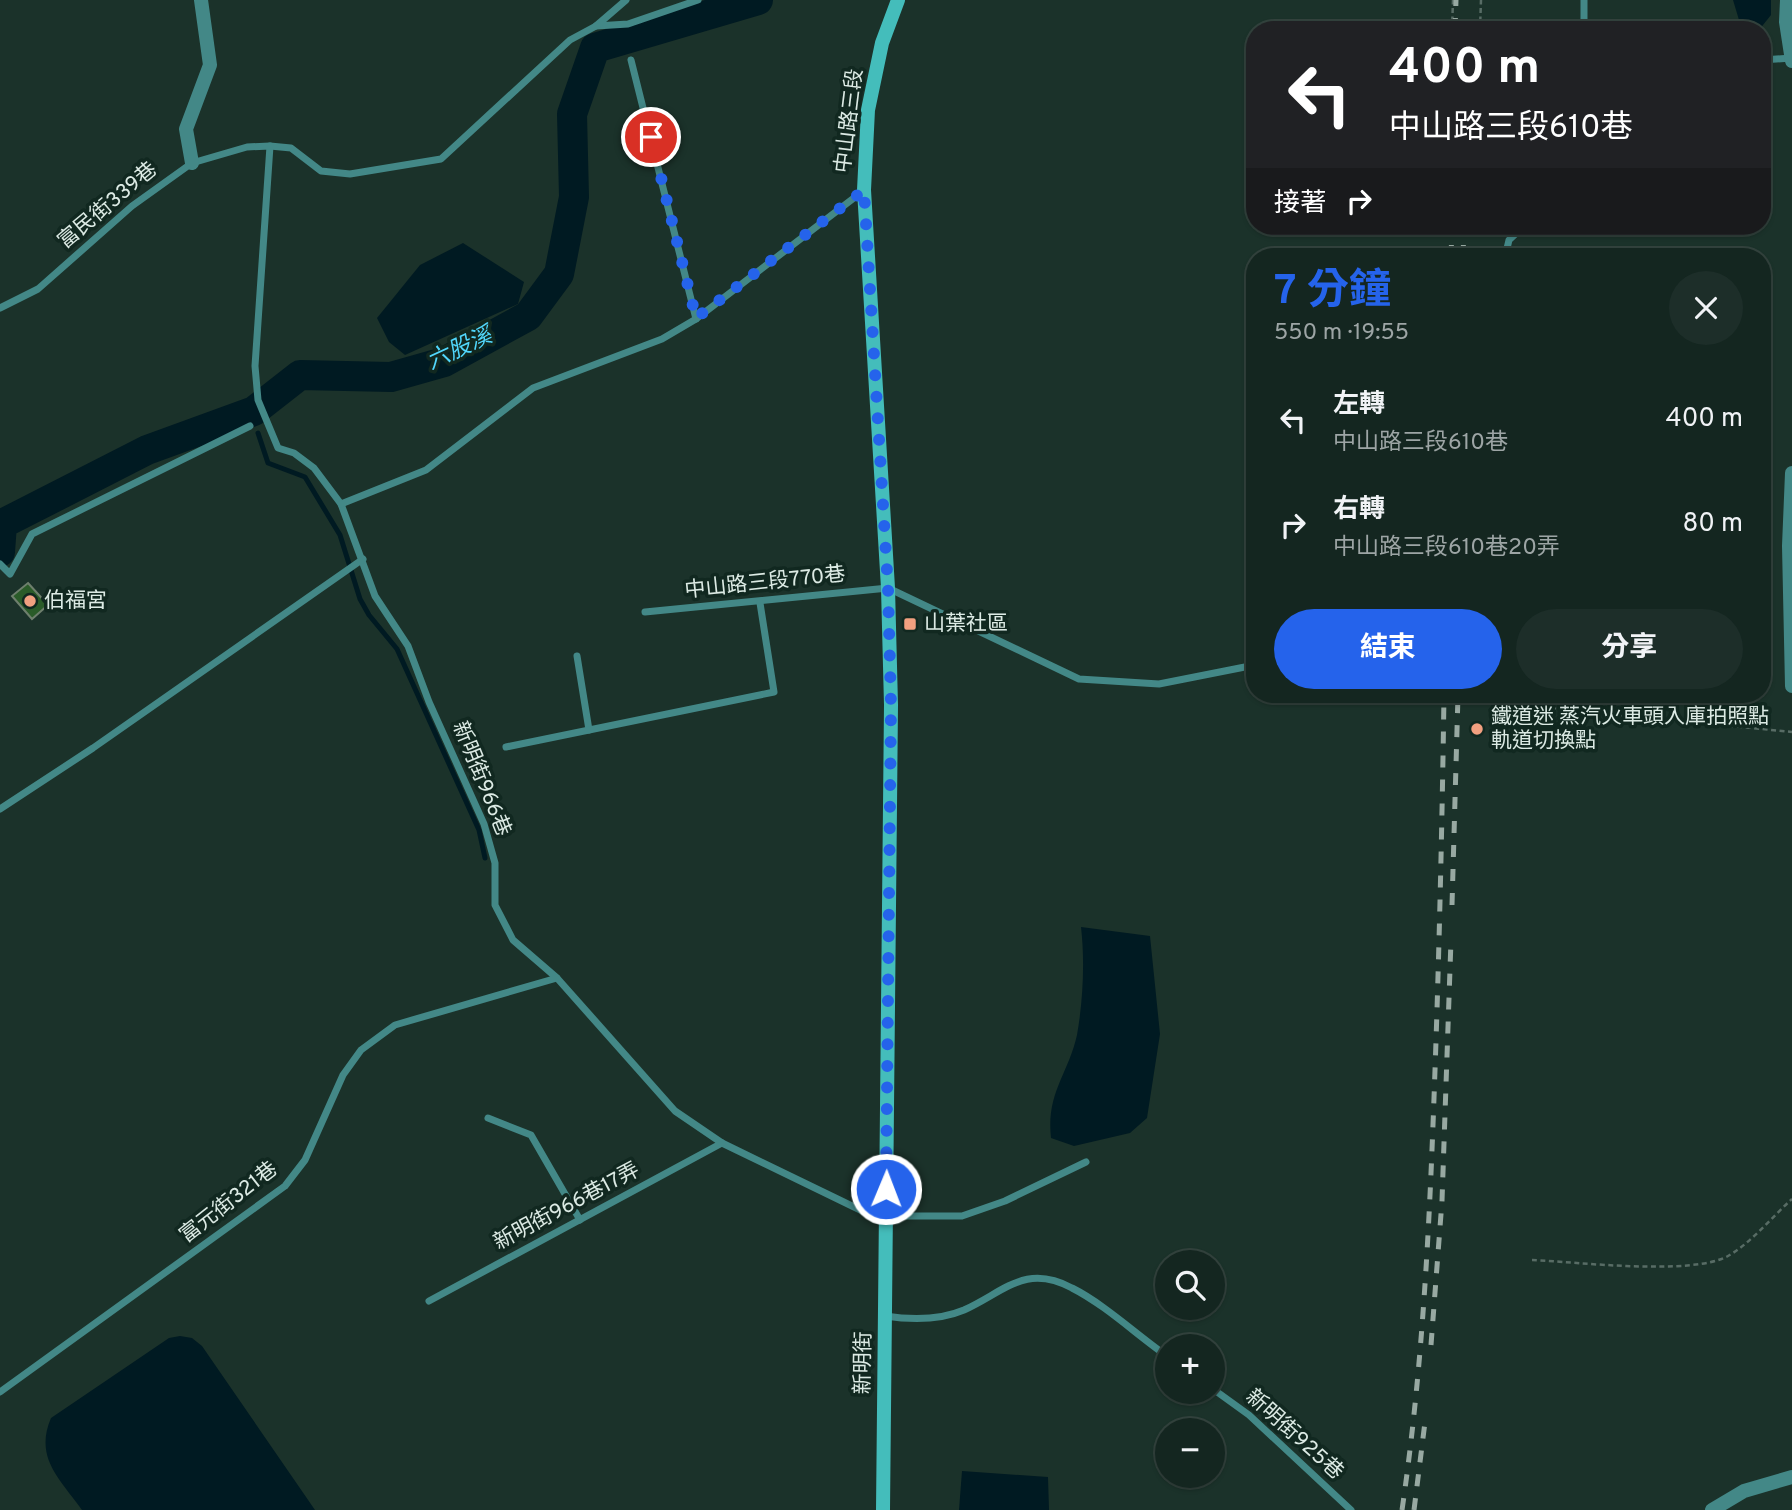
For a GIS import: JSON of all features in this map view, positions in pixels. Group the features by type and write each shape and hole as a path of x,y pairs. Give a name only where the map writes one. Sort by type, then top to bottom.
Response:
{"street":[{"path":"192,163 186,129 210,65 201,0"},
{"name":"中山路三段","path":"886,1219 891,705 888,588 864,190 868,110 882,43 898,0"},
{"path":"1787,0 1786,22 1792,60"},
{"path":"1792,473 1789,546 1792,686"},
{"name":"新明街","path":"883,1510 886,1219"},
{"path":"1712,1510 1744,1491 1792,1477"}],"lane":[{"path":"270,146 291,148 321,171 350,174 441,159 570,40 596,26 626,0"},
{"path":"596,26 628,24 698,0"},
{"path":"1584,0 1584,21"},
{"path":"631,60 696,318"},
{"path":"1771,60 1792,60"},
{"name":"富民街339巷","path":"0,309 38,289 132,206 192,163 247,147 270,146"},
{"name":"新明街966巷","path":"270,146 255,366 258,400 278,448 294,453 314,468 341,505 375,596 408,646 429,702 484,824 495,863 495,905 513,940 557,978 675,1111 722,1143 886,1219"},
{"path":"341,505 426,470 533,388 662,339 696,318 864,190"},
{"path":"0,564 10,574 32,534 250,426"},
{"path":"0,809 93,748 363,559"},
{"path":"888,588 1079,680 1159,684 1246,667"},
{"name":"中山路三段770巷","path":"645,612 760,603 888,588"},
{"path":"506,747 774,692 760,603"},
{"path":"577,656 589,730"},
{"name":"富元街321巷","path":"0,1392 285,1186 305,1160 343,1075 361,1051 395,1025 557,978"},
{"path":"488,1118 531,1135 580,1220"},
{"name":"新明街966巷17弄","path":"429,1301 722,1143"},
{"path":"886,1219 962,1216 1005,1201 1086,1162"},
{"path":"885,1315 916,1321 962,1311 1014,1282 1032,1277 1072,1288 1155,1347"},
{"name":"新明街925巷","path":"1225,1398 1249,1415 1351,1510"}],"path":[{"path":"1452,21 1453,0"},
{"path":"1480,21 1481,0"},
{"path":"1501,703 1792,732"},
{"path":"1532,1260 1658,1265 1711,1263 1730,1255 1792,1199"}],"water":[{"path":"1733,0 1771,0 1771,15 1766,21 1739,21"},
{"path":"463,243 524,282 518,304 405,355 389,342 377,318 420,265"},
{"path":"1081,927 1150,936 1160,1034 1147,1118 1130,1133 1074,1146 1051,1138 1050,1122 1055,1096 1077,1035 1082,995"},
{"path":"169,1338 192,1338 202,1346 315,1510 82,1510 58,1478 48,1457 47,1432 51,1418"},
{"path":"962,1471 1048,1477 1049,1510 959,1510"}],"building":[{"name":"伯福宮","path":"28,583 48,605 32,619 12,596"}],"waterway":[{"name":"六股溪","path":"0,552 2,524 147,450 254,411 300,375 391,377 444,362 528,316 559,274 574,197 572,114 595,48 758,0"},
{"name":"六股溪","path":"254,411 256,417"},
{"path":"258,433 268,463 305,477 340,535 360,599 369,615 397,649 479,830 485,858"}],"railway":[{"path":"1455,21 1456,0"},
{"path":"1451,248 1452,235"},
{"path":"1463,248 1464,235"},
{"path":"1402,1510 1420,1356 1430,1201 1444,703"},
{"path":"1452,905 1458,703"},
{"path":"1431,1345 1442,1201 1451,940"},
{"path":"1414,1510 1425,1422"}],"place":[{"name":"伯福宮","path":"30,601"},
{"name":"山葉社區","path":"910,624"},
{"name":"鐵道迷 蒸汽火車頭入庫拍照點 軌道切換點","path":"1477,729"}],"route":[{"path":"651,137 696,318 864,190 888,588 891,705 886,1189"}]}
